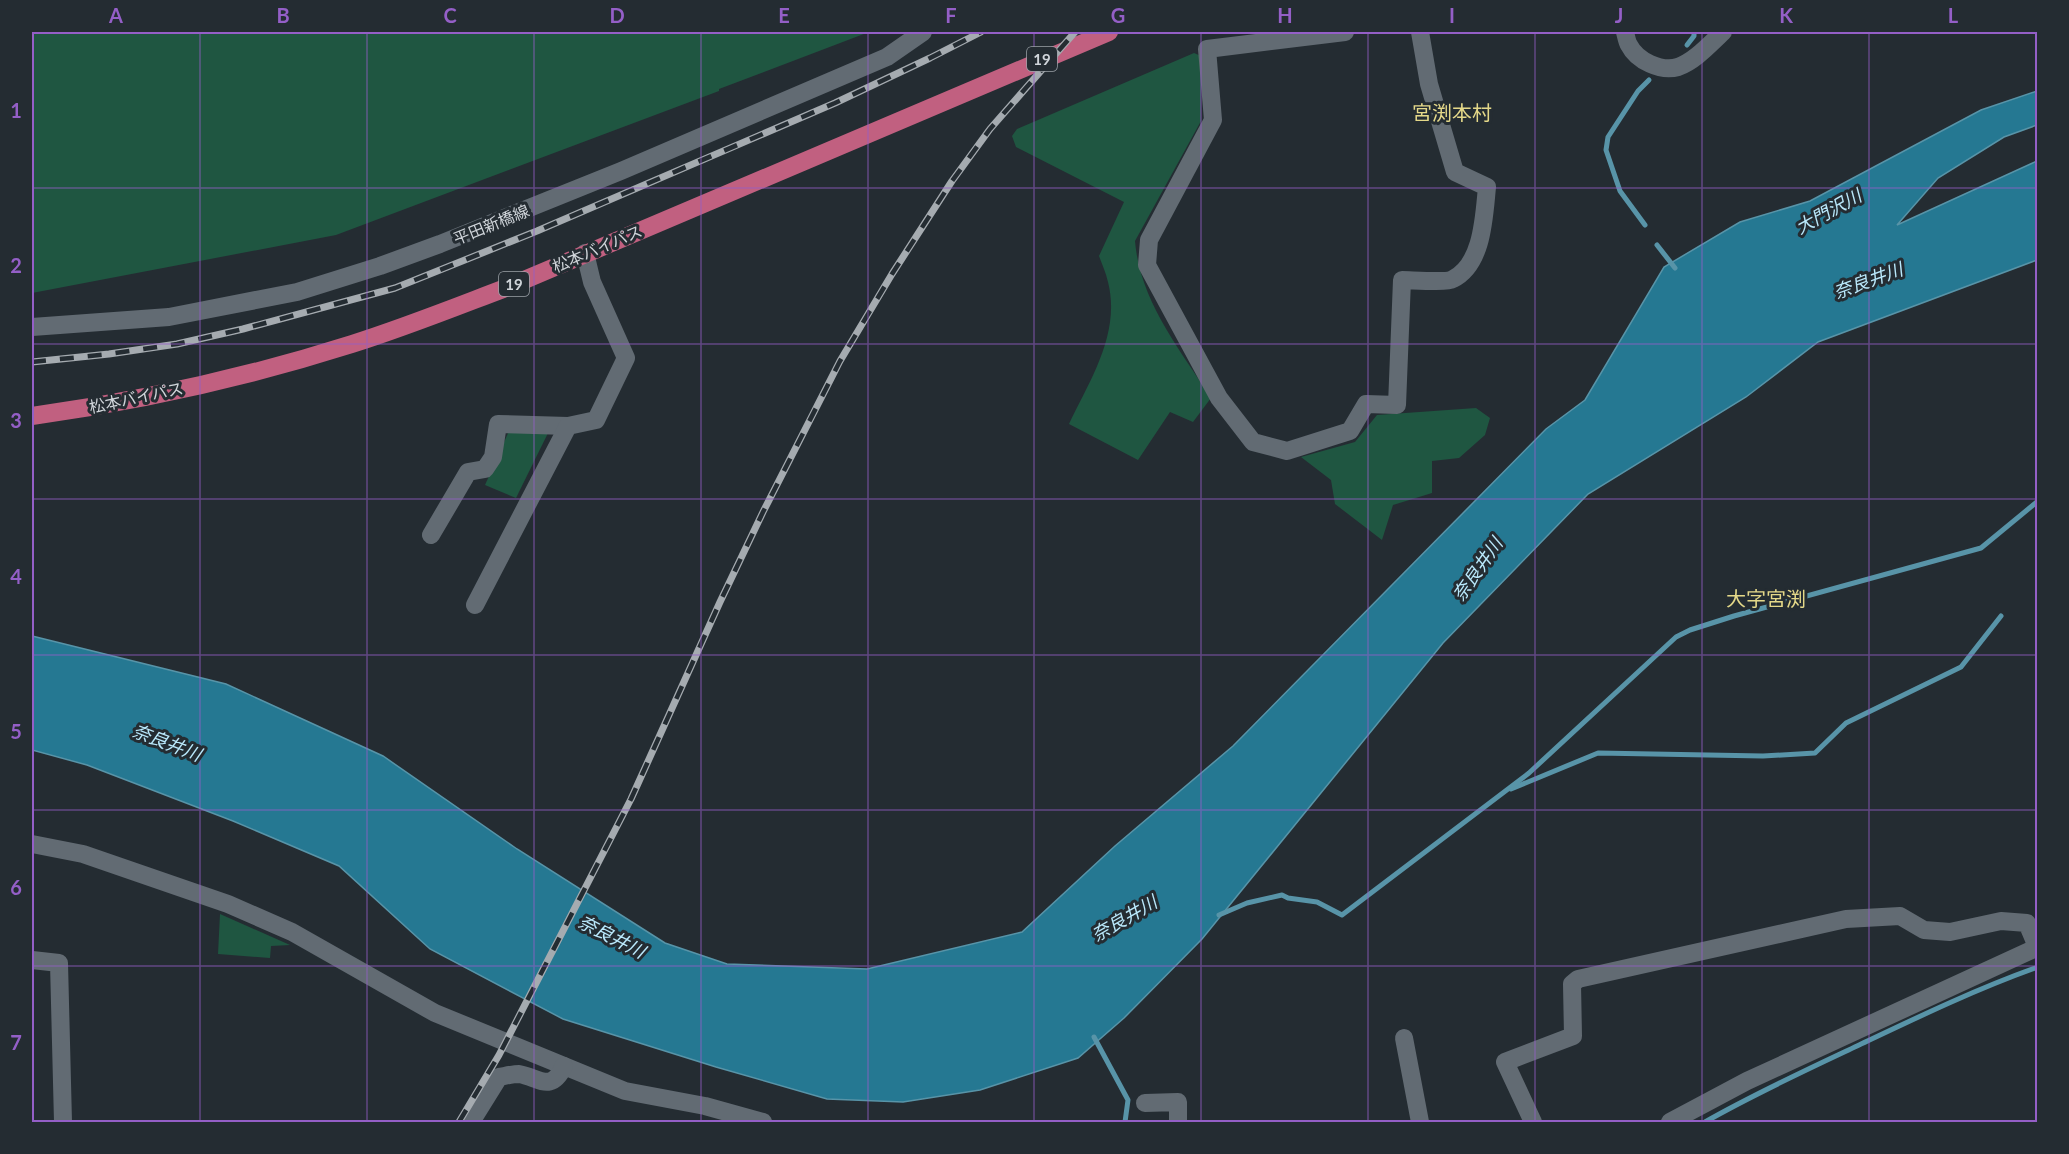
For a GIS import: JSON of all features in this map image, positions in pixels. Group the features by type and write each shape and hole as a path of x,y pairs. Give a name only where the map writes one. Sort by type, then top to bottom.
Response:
{"highway":[{"name":"松本バイパス","path":"32,416 102,406 282,365 424,319 503,289 1109,32"}],"street":[{"name":"平田新橋線","path":"32,327 169,317 297,292 380,266 621,171 887,57 923,32"},
{"path":"1345,32 1207,49 1213,120 1149,240 1147,265 1219,398 1253,442 1287,451 1350,431 1366,404 1397,405 1402,280 1452,280 1467,268 1481,240 1487,187 1455,172 1429,84 1420,32"},
{"path":"1625,32 1629,46 1644,61 1656,66 1677,67 1695,57 1723,32"},
{"path":"430,535 468,472 485,469 493,457 498,424 568,426 596,420 626,358 592,282 585,253"},
{"path":"475,605 568,426"},
{"path":"32,844 83,854 228,904 292,932 435,1012 516,1048 625,1091 705,1106 762,1122"},
{"path":"1533,1122 1505,1062 1574,1036 1572,984 1578,979 1846,919 1900,916 1924,930 1950,933 2001,921 2027,923 2037,947 1747,1081 1670,1122"},
{"path":"32,960 59,963 63,1122"},
{"path":"1404,1038 1420,1122"},
{"path":"471,1122 499,1077 518,1074 536,1081 552,1080 559,1077 564,1066"},
{"path":"1145,1103 1178,1102 1178,1122"}],"green space":[{"path":"32,32 869,32 336,235 32,293"},
{"path":"1194,53 1201,56 1201,121 1135,241 1144,284 1153,304 1174,342 1211,398 1193,422 1170,412 1138,460 1069,424 1094,373 1107,338 1111,301 1107,279 1099,256 1124,202 1016,147 1012,136 1017,129"},
{"path":"1476,408 1490,418 1485,435 1459,458 1432,461 1432,493 1393,505 1382,540 1335,504 1331,480 1301,457 1355,442 1377,415"},
{"path":"509,431 549,431 516,498 485,485"},
{"path":"220,914 290,945 271,946 270,958 218,954"}],"water":[{"path":"2037,91 2037,125 2004,137 1938,178 1897,225 2037,161 2037,260 1818,342 1746,397 1588,494 1443,643 1202,939 1124,1018 1078,1058 980,1090 903,1102 827,1099 716,1067 563,1019 430,949 339,866 233,821 87,765 32,750 32,636 226,684 383,756 517,849 665,943 727,964 867,969 1022,932 1115,846 1233,746 1546,429 1585,400 1664,267 1740,222 1810,201 1981,110"}],"waterway":[{"path":"1687,45 1694,36 1694,32"},
{"path":"1645,225 1620,191 1606,150 1608,137 1638,91 1649,80"},
{"path":"1657,245 1675,268"},
{"path":"1219,915 1247,903 1282,895 1317,902 1342,915 1529,773 1676,637 1690,630 1734,616 1981,548 2038,501"},
{"path":"1511,789 1598,753 1763,756 1815,753 1846,723 1961,667 2001,616"},
{"path":"1705,1122 1780,1082 1924,1014 2038,967"},
{"path":"1094,1037 1128,1100 1125,1122"}],"railway":[{"path":"32,362 177,344 243,329 395,288 537,231 835,103 981,32"},
{"path":"459,1122 499,1055 631,799 720,602 840,361 892,274 952,181 990,129 1075,32"}],"district":[{"name":"宮渕本村","path":"1452,112"},
{"name":"大字宮渕","path":"1766,598"}],"water label":[{"name":"大門沢川","path":"1828,211"},
{"name":"奈良井川","path":"1868,280"},
{"name":"奈良井川","path":"1477,569"},
{"name":"奈良井川","path":"167,742"},
{"name":"奈良井川","path":"1124,918"},
{"name":"奈良井川","path":"612,936"}]}
